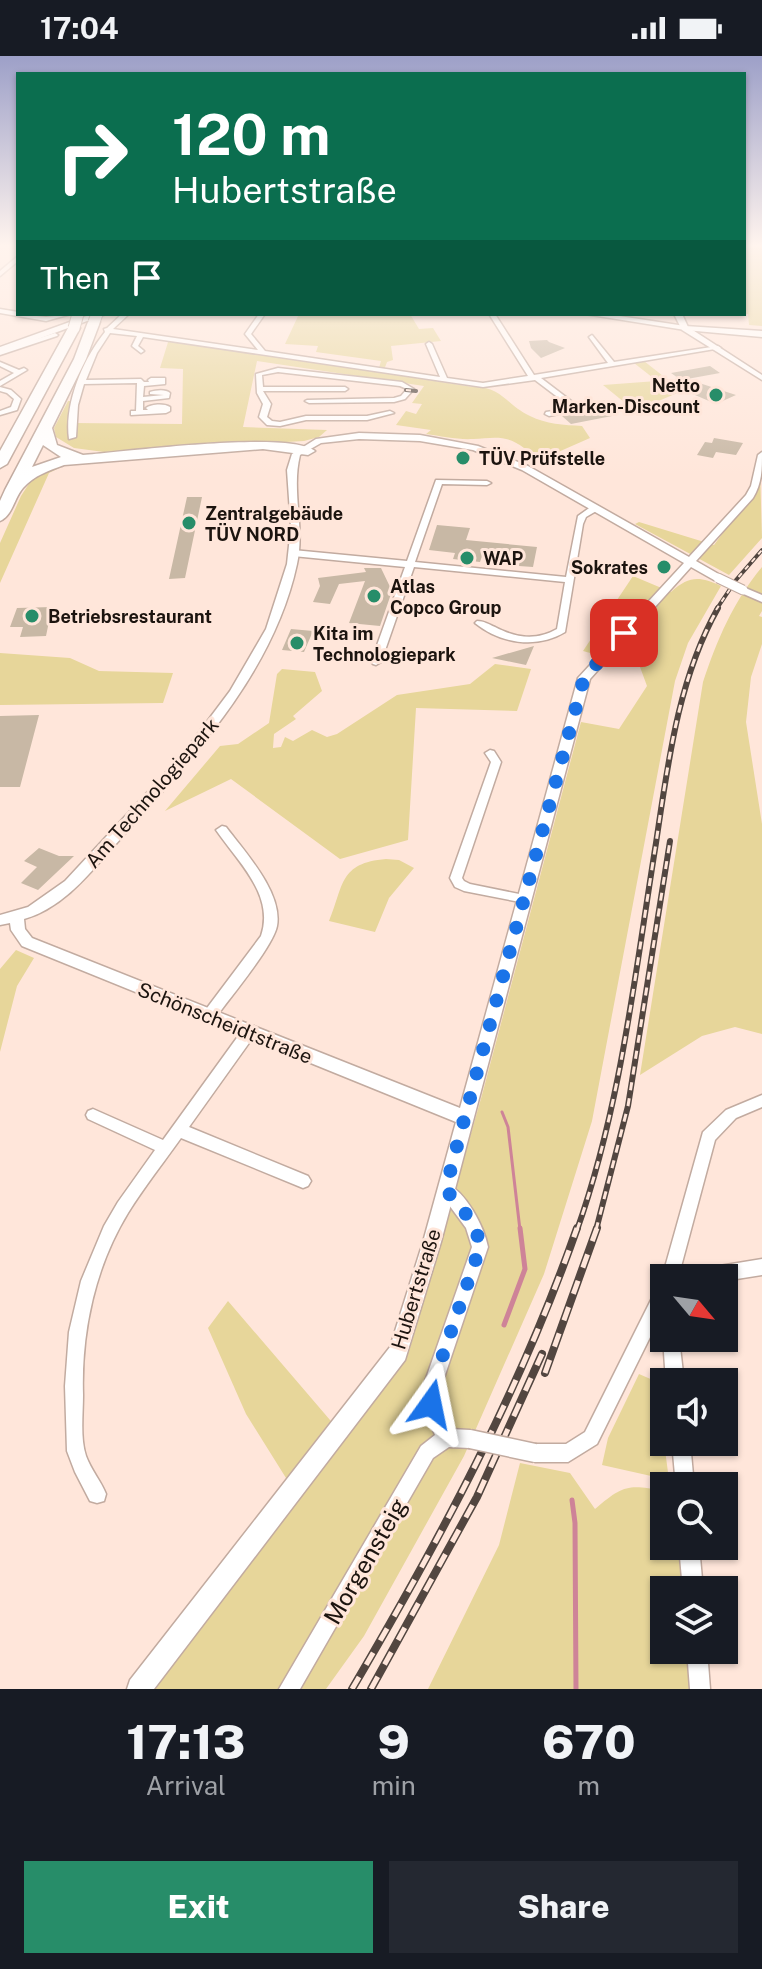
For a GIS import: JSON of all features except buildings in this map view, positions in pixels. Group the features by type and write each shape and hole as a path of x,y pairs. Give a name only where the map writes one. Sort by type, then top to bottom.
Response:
{"highway":[{"path":"0,464 75,323"},
{"path":"0,516 80,359 93,323"},
{"path":"45,424 44,441 49,447 62,453 83,456 306,448"},
{"path":"12,490 34,471 62,461 263,445 306,448"}],"main road":[{"path":"1,347 74,323"},
{"path":"652,323 762,334"},
{"path":"700,337 704,331 713,330"}],"street":[{"path":"72,437 82,382 106,330 114,323"},
{"path":"225,346 235,336 248,334 256,323"},
{"path":"498,323 535,378 578,409"},
{"path":"683,323 685,328 762,378"},
{"path":"106,330 490,385 718,348"},
{"path":"141,334 135,346 141,351"},
{"path":"248,334 262,351"},
{"path":"1,347 55,335"},
{"path":"592,337 612,365"},
{"path":"429,344 443,380"},
{"path":"0,364 21,371 0,386 18,399 14,408 0,413"},
{"path":"309,407 374,409 398,400 411,389 402,384 265,371 258,376 259,389 267,402 263,417 267,421 283,424 309,407 343,401 374,409"},
{"path":"306,375 309,407"},
{"path":"82,382 139,380 142,384 163,383 163,379 151,380"},
{"path":"259,389 341,388 353,379"},
{"path":"142,384 136,413 166,411 166,407 150,408"},
{"path":"341,388 343,401"},
{"path":"141,399 167,397 167,393 152,393"},
{"path":"549,414 604,404"},
{"path":"306,448 359,436 420,438 461,445 503,458 689,562 762,599"},
{"name":"Am Technologiepark","path":"8,918 39,908 70,885 150,800 205,735 235,692 271,629 293,553 296,514 292,470 306,448"},
{"name":"Hubertstraße","path":"139,1689 398,1353 446,1190 584,678 753,491 762,455"},
{"path":"376,662 439,482 487,483"},
{"path":"480,623 497,633 518,639 553,636 565,625 579,524 582,516 595,508"},
{"path":"667,550 702,548"},
{"path":"293,553 570,580"},
{"path":"676,577 715,576"},
{"path":"490,753 496,762 456,878 459,884 468,888 525,899"},
{"path":"209,1016 272,926 273,916 263,892 222,830"},
{"name":"Schönscheidtstraße","path":"8,918 27,942 465,1118"},
{"path":"97,1494 77,1456 72,1375 85,1291 112,1226 249,1032"},
{"path":"677,1264 708,1137 731,1114 762,1101"},
{"path":"93,1115 166,1148"},
{"path":"179,1130 303,1181"},
{"path":"446,1190 479,1233 480,1247 433,1384 431,1404 446,1438 470,1439 535,1453 568,1453 591,1438 650,1338"},
{"path":"738,1271 762,1267"},
{"name":"Morgensteig","path":"289,1689 427,1452 446,1438"},
{"path":"698,1664 700,1689"}],"shaded area":[{"path":"295,323 416,323 419,329 433,328 441,341 391,346 393,360 387,362 384,370 379,368 381,361 316,352 318,346 285,344"},
{"path":"169,339 483,388 497,393 536,419 582,426 590,438 531,464 519,457 524,448 505,439 455,438 426,434 431,430 396,425 406,411 416,414 422,404 412,403 424,386 257,361 243,427 327,430 319,437 304,441 104,452 74,448 56,437 54,428 68,401 75,401 73,423 182,424 183,369 160,368"},
{"path":"644,361 682,391 635,411 603,385 657,381 634,363"},
{"path":"63,466 49,473 0,583 0,543 21,496 32,479 54,467"},
{"path":"760,469 762,538 729,575 635,524 639,522 714,545 750,496"},
{"path":"762,567 762,611 759,616 762,617 762,644 751,677 746,722 762,824 762,1034 735,1027 702,1036 640,1075 703,682 727,622"},
{"path":"633,576 671,592 694,579 721,586 688,643 675,681 592,1121 544,1274 464,1456 364,1636 326,1689 143,1689 410,1348 482,1095 581,722 619,729 647,686 640,667 583,651"},
{"path":"0,653 70,658 99,671 173,673 163,703 0,705"},
{"path":"495,664 531,669 517,711 416,708 408,840 340,859 231,779 165,811 220,746 238,744 269,723 277,674 282,669 315,672 322,691 293,716 296,719 274,734 273,748 281,747 285,737 293,741 312,730 327,737 337,734 397,695 470,684"},
{"path":"386,859 399,860 414,868 389,898 375,932 329,921 341,887 351,871 359,865"},
{"path":"16,950 34,958 17,986 0,1052 0,969"},
{"path":"228,1301 336,1427 291,1486 246,1414 208,1328"},
{"path":"639,1374 650,1379 650,1456 666,1456 668,1472 650,1472 650,1476 602,1465 608,1438"},
{"path":"520,1463 570,1473 595,1509 626,1488 650,1488 650,1560 689,1560 690,1576 650,1576 650,1664 695,1664 697,1689 428,1689 499,1545"}],"waterway":[{"path":"502,1112 508,1127 520,1230"},
{"path":"504,1325 525,1269 520,1228"},
{"path":"572,1500 575,1523 576,1689"}],"railway":[{"path":"406,390 416,391"},
{"path":"716,610 762,550"},
{"path":"577,1230 616,1087 676,722 693,663 718,608"},
{"path":"596,1230 628,1106 670,841"},
{"path":"352,1689 476,1464 530,1348 577,1228"},
{"path":"545,1373 597,1228"},
{"path":"371,1689 477,1497 542,1354"}],"place":[{"name":"Netto Marken-Discount","path":"716,395"},
{"name":"TÜV Prüfstelle","path":"463,458"},
{"name":"Zentralgebäude TÜV NORD","path":"189,523"},
{"name":"WAP","path":"467,558"},
{"name":"Sokrates","path":"664,567"},
{"name":"Atlas Copco Group","path":"374,596"},
{"name":"Betriebsrestaurant","path":"32,616"},
{"name":"Kita im Technologiepark","path":"297,643"}],"route":[{"path":"431,1404 433,1384 480,1247 479,1233 446,1190 451,1168 584,678 624,633"}]}
